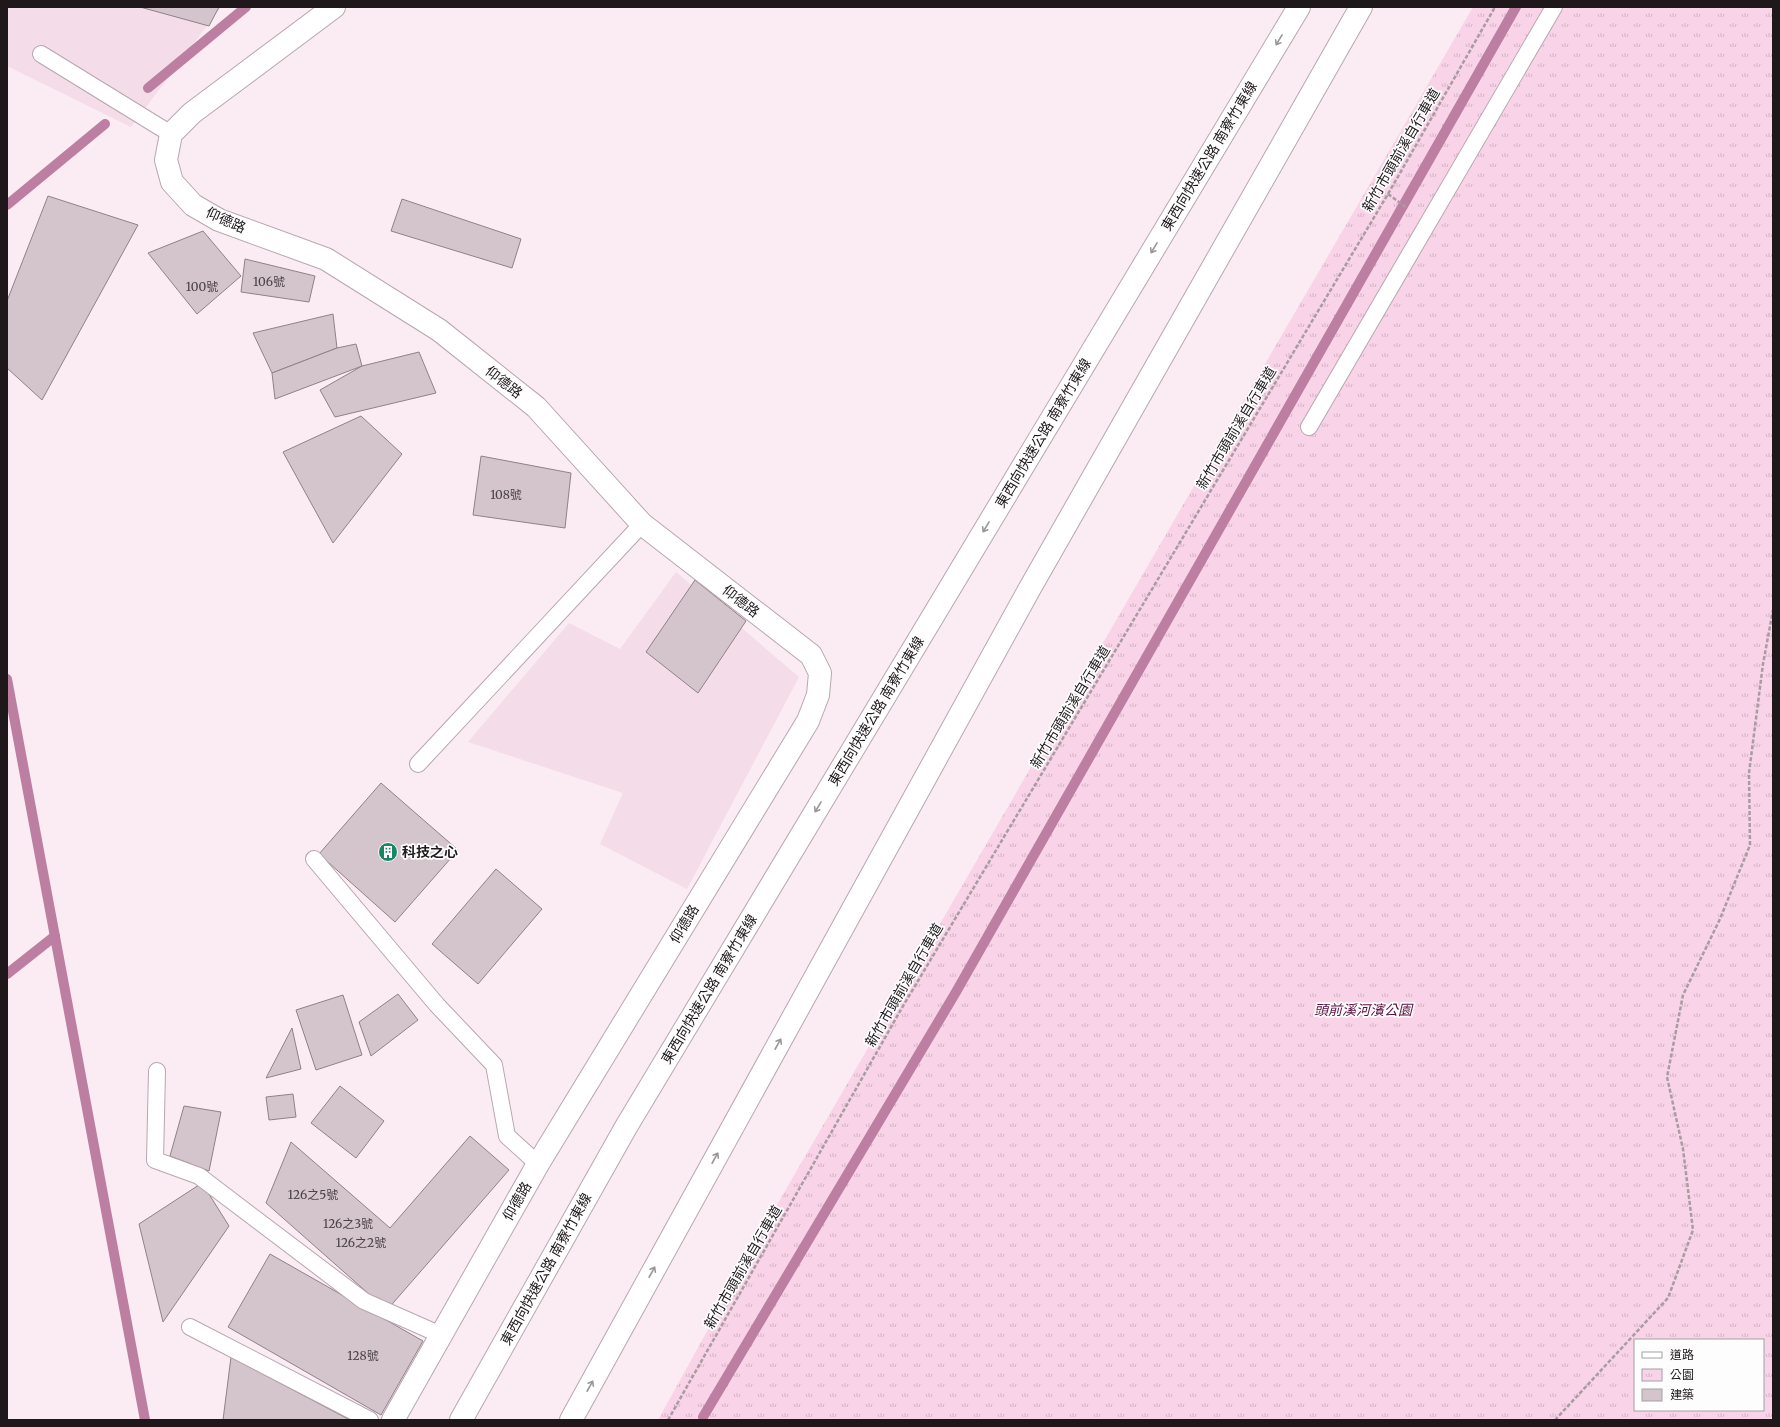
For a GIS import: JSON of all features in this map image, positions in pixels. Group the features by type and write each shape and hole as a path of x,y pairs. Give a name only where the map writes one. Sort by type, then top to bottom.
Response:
{"main road":[{"path":"171,134 192,113 334,7"},
{"name":"東西向快速公路 南寮竹東線","path":"460,1420 626,1126 1299,7"},
{"path":"571,1420 1030,588 1361,7"},
{"name":"仰德路","path":"171,134 166,160 172,182 193,205 220,220 326,259 439,330 536,407 642,524 811,656 820,674 818,694 803,728 538,1164 393,1420"}],"lane":[{"path":"1309,428 1554,7"},
{"path":"41,54 171,134"},
{"path":"418,764 642,524"},
{"path":"314,859 437,1006 494,1065 507,1136 538,1164"},
{"path":"157,1071 155,1160 199,1176 364,1301 441,1335"},
{"path":"190,1327 370,1420"}],"path":[{"name":"新竹市頭前溪自行車道","path":"668,1420 903,1006 1384,201 1495,7"},
{"path":"1555,1420 1668,1298 1693,1230 1683,1149 1667,1077 1683,995 1720,919 1750,845 1749,773 1763,664 1773,610"}],"shaded area":[{"path":"7,7 221,7 131,127 7,66"},
{"path":"676,572 799,677 687,889 600,844 623,793 468,742 569,623 620,649"}],"green space":[{"name":"頭前溪河濱公園","path":"1473,7 1773,7 1773,1420 658,1420 774,1210"}],"building":[{"path":"140,7 219,7 209,26"},
{"path":"48,196 138,225 42,400 7,368 7,301"},
{"path":"402,199 521,239 512,268 391,231"},
{"path":"203,231 241,276 197,314 148,253"},
{"path":"245,259 315,276 309,302 241,292"},
{"path":"333,314 337,348 272,373 253,333"},
{"path":"356,344 362,366 275,399 272,373 337,348"},
{"path":"419,352 436,393 335,417 320,390 362,366"},
{"path":"361,416 402,454 333,543 283,452"},
{"path":"481,456 571,473 565,528 473,515"},
{"path":"695,580 746,621 698,693 646,652"},
{"name":"科技之心","path":"381,783 458,850 395,922 319,854"},
{"path":"496,869 542,909 478,984 432,944"},
{"path":"398,994 418,1020 371,1056 359,1022"},
{"path":"343,995 362,1055 316,1070 296,1010"},
{"path":"292,1028 301,1069 266,1078"},
{"path":"340,1086 384,1121 356,1158 311,1123"},
{"path":"293,1094 296,1117 269,1120 266,1097"},
{"path":"184,1106 221,1112 209,1171 170,1156"},
{"path":"470,1136 509,1170 387,1310 266,1203 291,1142 390,1228"},
{"path":"202,1183 229,1226 163,1322 139,1224"},
{"path":"270,1254 423,1341 381,1415 228,1327"},
{"path":"231,1357 350,1420 223,1420"}],"waterway":[{"path":"148,88 246,7"},
{"path":"703,1417 956,992 1516,7"},
{"path":"7,205 105,124"},
{"path":"7,679 145,1420"},
{"path":"7,974 55,936"}],"place":[{"name":"科技之心","path":"388,852"}]}
